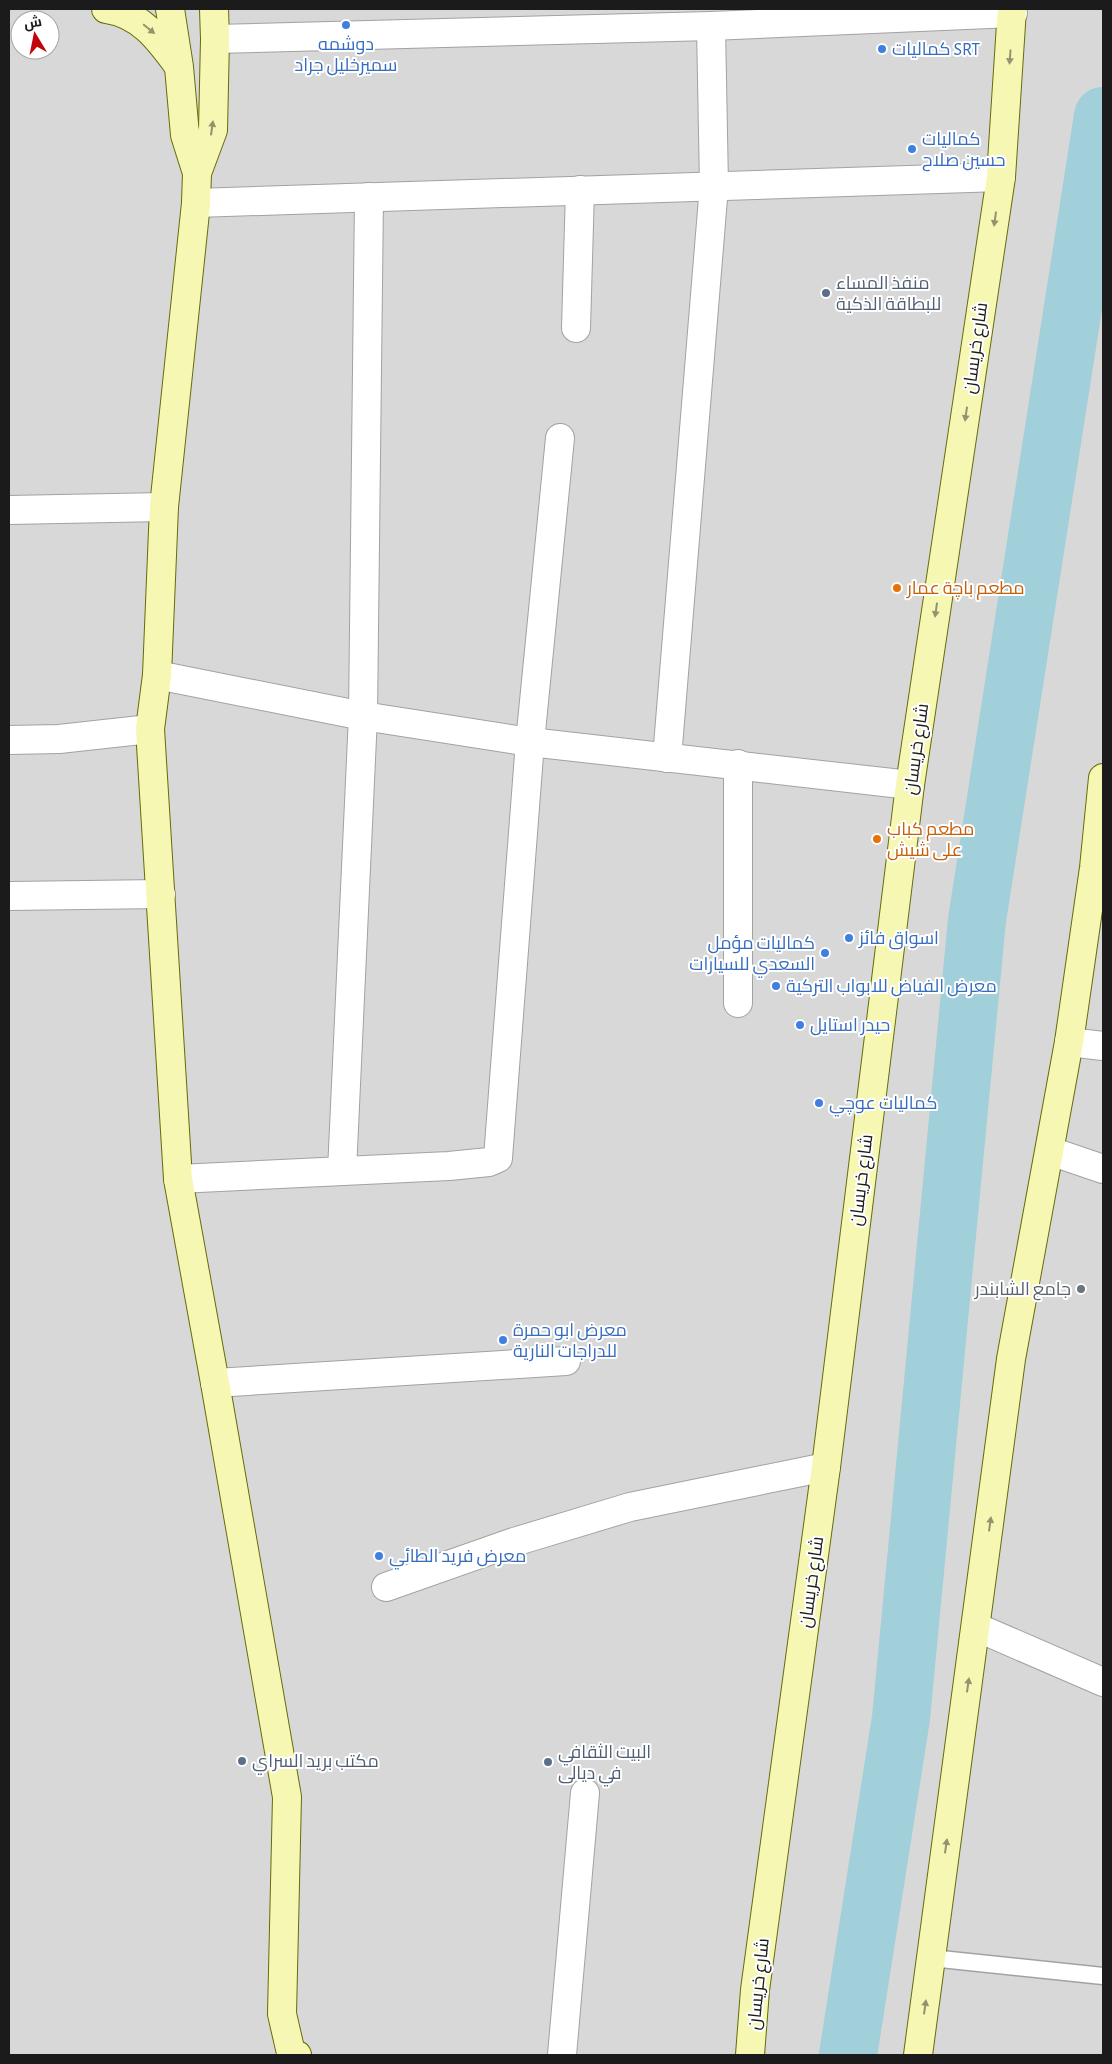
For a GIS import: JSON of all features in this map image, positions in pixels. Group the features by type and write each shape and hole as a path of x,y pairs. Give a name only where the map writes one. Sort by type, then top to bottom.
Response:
{"street":[{"path":"106,9 137,20 156,35 179,67"},
{"path":"170,9 179,67 185,135 196,173 196,203 164,507 157,674 150,729 178,1179 287,1797 282,2014 293,2054"},
{"path":"196,173 213,130 214,9"},
{"path":"215,39 711,26 1013,11"},
{"name":"شارع خريسان","path":"750,2055 757,1980 826,1467 910,785 1001,176 1013,11"},
{"path":"667,758 714,186 711,26"},
{"path":"196,203 1001,176"},
{"path":"576,328 580,190"},
{"path":"342,1171 363,716 369,197"},
{"path":"178,1179 489,1162 498,1158 530,742 560,438"},
{"path":"9,510 164,507"},
{"path":"157,674 363,716 530,742 667,758 738,764 910,785"},
{"path":"9,740 59,739 150,729"},
{"path":"738,764 738,1003"},
{"path":"918,2055 1011,1359 1050,1151 1098,866 1103,778"},
{"path":"9,896 161,894"},
{"path":"1069,1042 1103,1046"},
{"path":"1050,1151 1103,1169"},
{"path":"215,1383 566,1361"},
{"path":"386,1587 514,1542 630,1507 826,1467"},
{"path":"976,1627 1103,1682"},
{"path":"562,2055 585,1793"}],"lane":[{"path":"931,1958 1103,1976"}],"shaded area":[{"path":"9,9 1103,9 1103,2055 9,2055"}],"waterway":[{"path":"848,2055 901,1718 977,920 1103,116"}],"place":[{"name":"دوشمه سميرخليل جراد","path":"346,25"},
{"name":"كماليات SRT","path":"882,49"},
{"name":"كماليات حسين صلاح","path":"912,149"},
{"name":"منفذ المساء للبطاقة الذكية","path":"826,293"},
{"name":"مطعم باچة عمار","path":"897,588"},
{"name":"مطعم كباب على شيش","path":"877,839"},
{"name":"اسواق فائز","path":"849,938"},
{"name":"كماليات مؤمل السعدي للسيارات","path":"825,953"},
{"name":"معرض الفياض للابواب التركية","path":"776,986"},
{"name":"حيدر استايل","path":"800,1025"},
{"name":"كماليات عوچي","path":"819,1103"},
{"name":"جامع الشابندر","path":"1081,1289"},
{"name":"معرض ابو حمرة للدراجات النارية","path":"503,1340"},
{"name":"معرض فريد الطائي","path":"379,1556"},
{"name":"مكتب بريد السراي","path":"242,1761"},
{"name":"البيت الثقافي في ديالى","path":"548,1762"}]}
